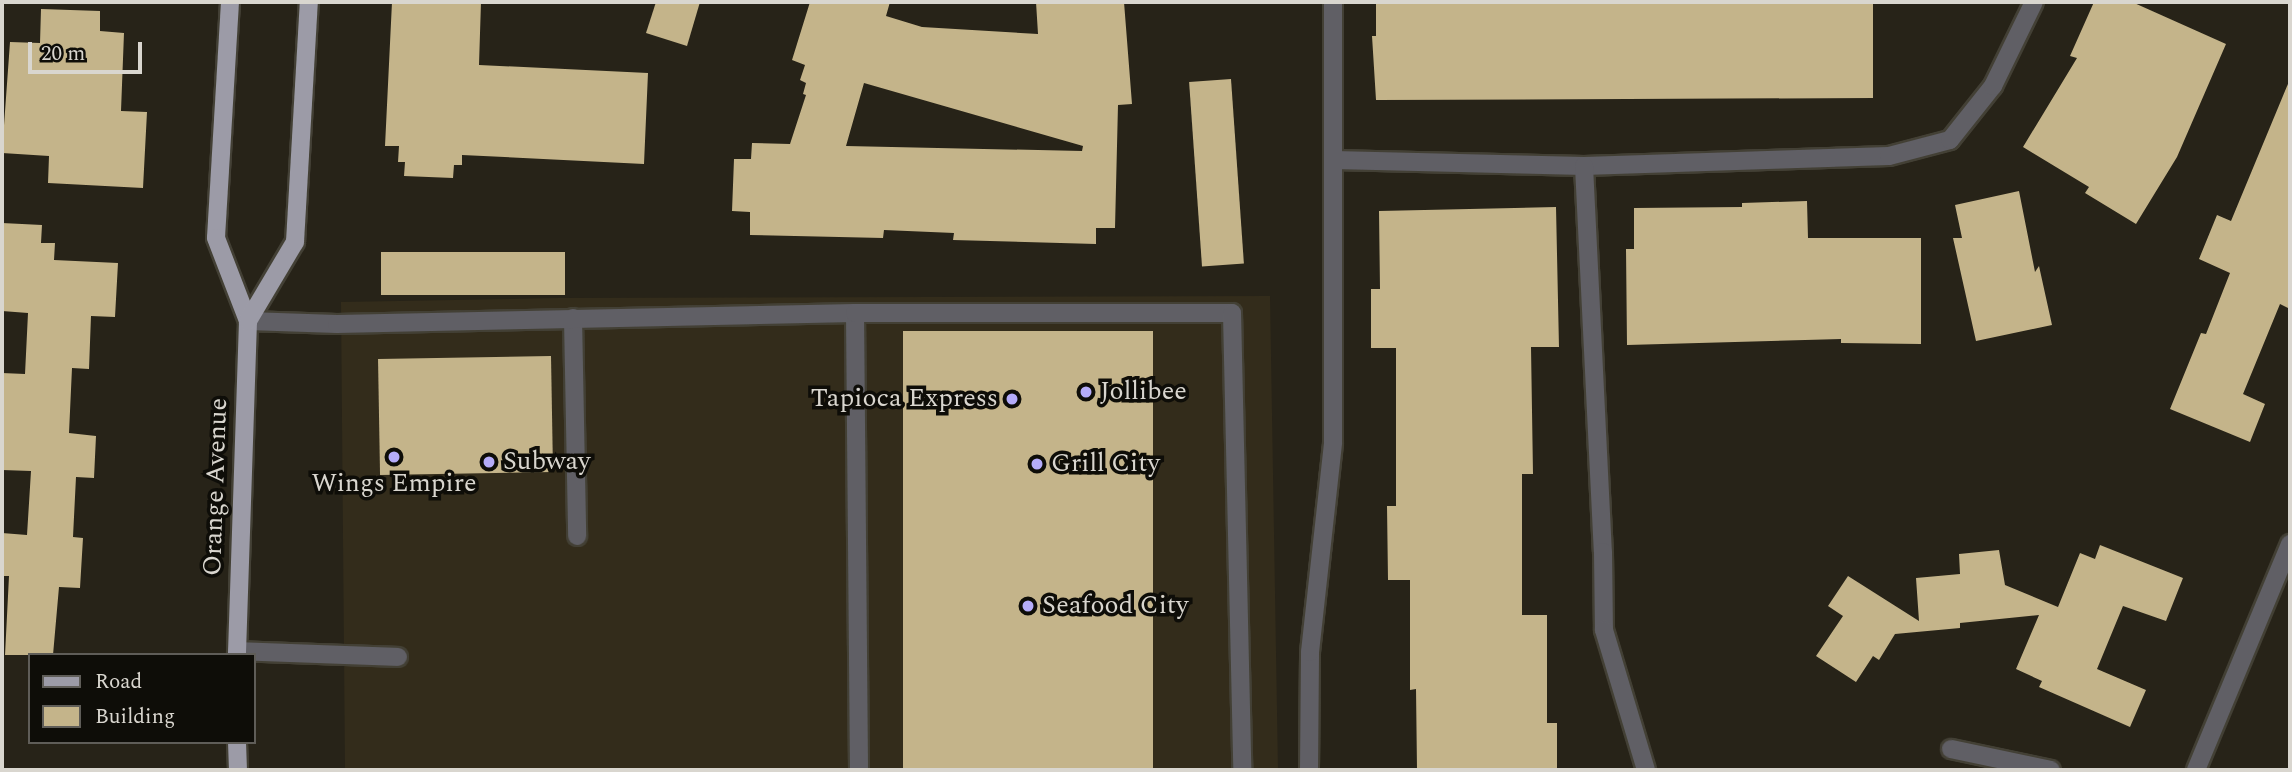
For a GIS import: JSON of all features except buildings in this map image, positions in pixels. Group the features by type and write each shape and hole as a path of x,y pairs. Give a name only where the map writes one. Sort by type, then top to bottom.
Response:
{"main road":[{"name":"Orange Avenue","path":"230,2 216,238 248,321 237,653"},
{"name":"Orange Avenue","path":"248,321 295,242 309,2"},
{"path":"237,744 238,770"}],"street":[{"path":"1309,770 1310,652 1334,442 1333,2"},
{"path":"1334,160 1584,166 1863,159 1889,156 1950,140 1993,86 2034,2"},
{"path":"1584,166 1604,630 1646,770"},
{"path":"248,321 337,324 855,313 1232,313 1242,770"},
{"path":"855,313 859,770"},
{"path":"573,318 576,537"},
{"path":"2201,769 2290,544"},
{"path":"256,653 398,657"},
{"path":"1951,749 2051,770"}],"shaded area":[{"path":"1270,296 1278,770 345,770 341,302 558,298"}],"place":[{"name":"Jollibee","path":"1086,392"},
{"name":"Tapioca Express","path":"1012,399"},
{"name":"Wings Empire","path":"394,457"},
{"name":"Subway","path":"489,462"},
{"name":"Grill City","path":"1037,464"},
{"name":"Seafood City","path":"1028,606"}]}
